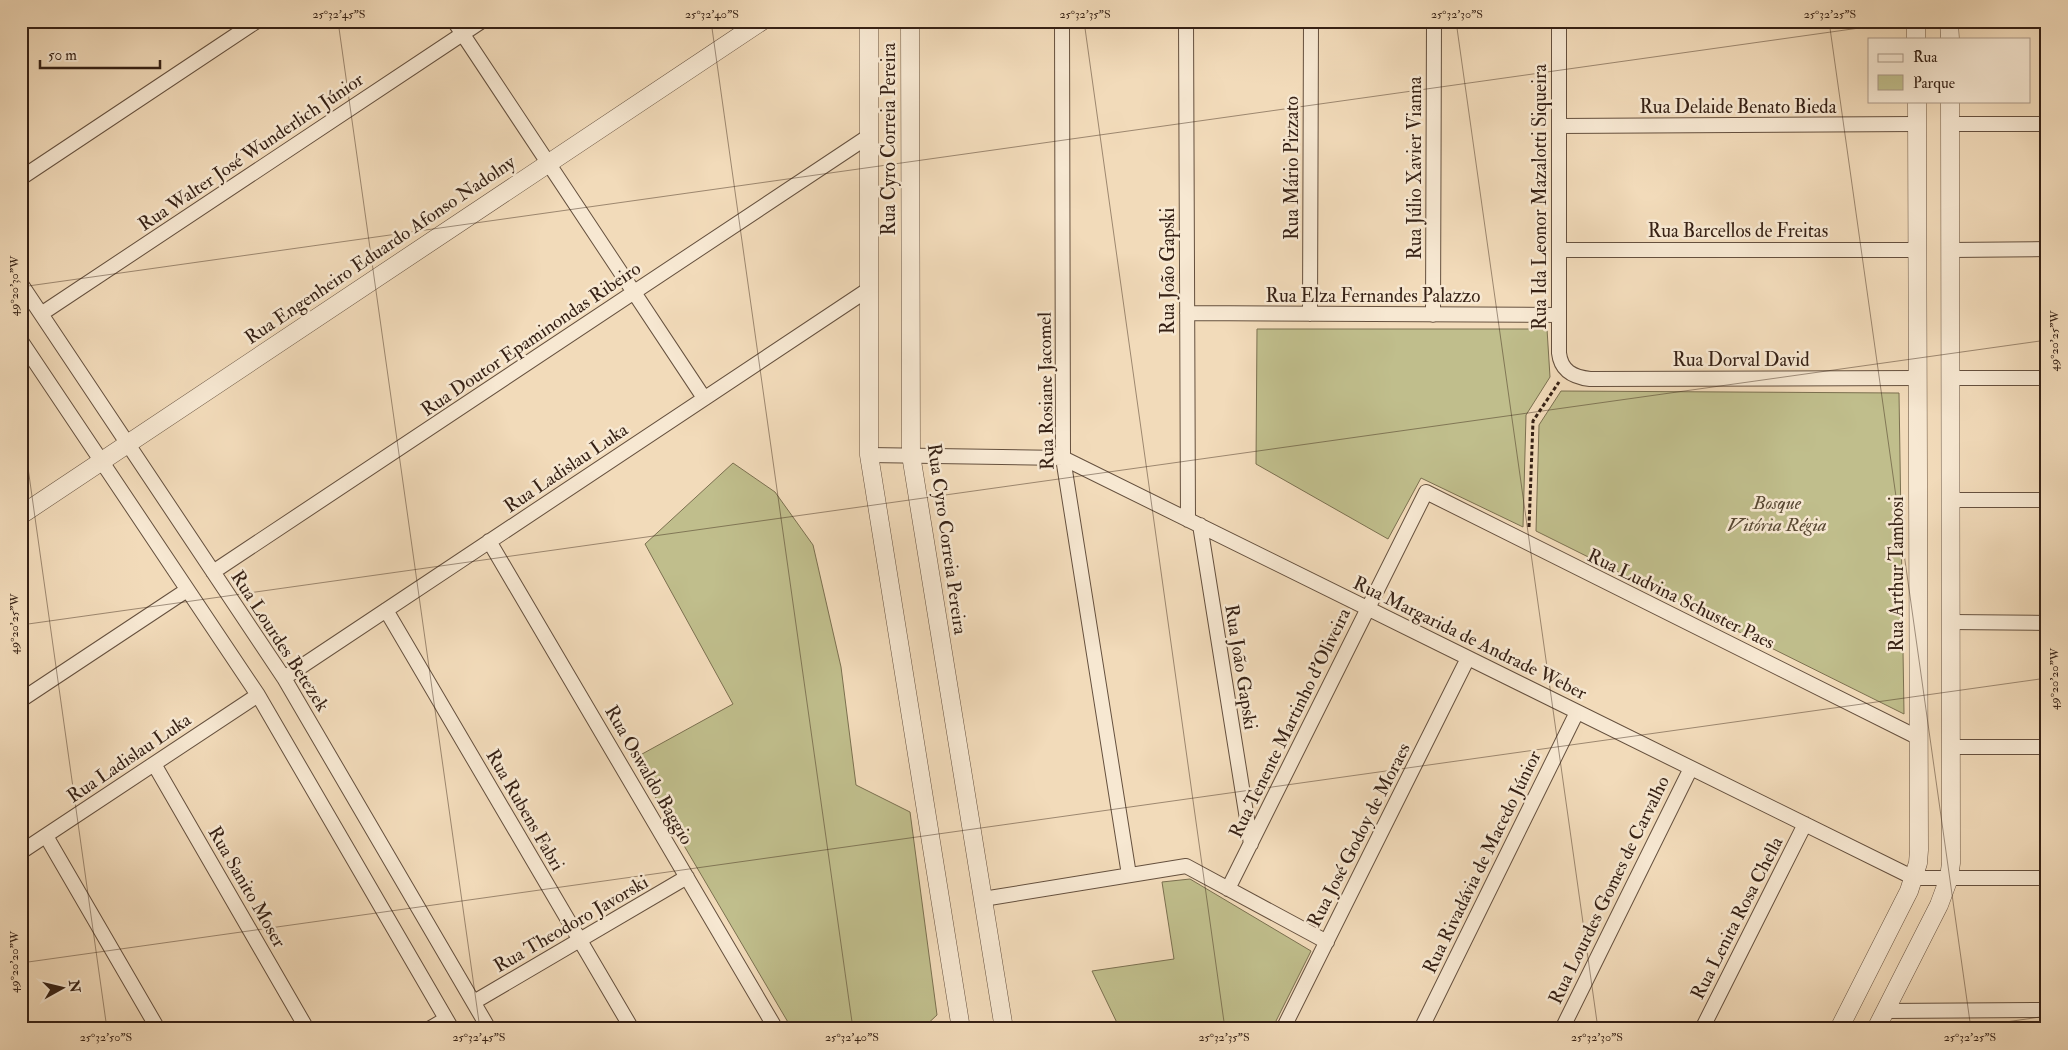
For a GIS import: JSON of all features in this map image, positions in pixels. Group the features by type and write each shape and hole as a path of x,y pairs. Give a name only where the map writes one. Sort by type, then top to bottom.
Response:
{"street":[{"path":"21,178 257,21"},
{"path":"454,21 704,398"},
{"name":"Rua Walter José Wunderlich Júnior","path":"41,314 482,21"},
{"name":"Rua Engenheiro Eduardo Afonso Nadolny","path":"21,515 762,21"},
{"name":"Rua Cyro Correia Pereira","path":"869,21 869,455 961,1029"},
{"name":"Rua Cyro Correia Pereira","path":"910,21 910,455 1004,1029"},
{"name":"Rua Rosiane Jacomel","path":"1062,21 1063,458 1129,876"},
{"name":"Rua João Gapski","path":"1186,21 1187,313 1194,523 1251,844"},
{"name":"Rua Mário Pizzato","path":"1310,314 1311,21"},
{"name":"Rua Júlio Xavier Vianna","path":"1433,315 1434,21"},
{"name":"Rua Ida Leonor Mazalotti Siqueira","path":"1559,21 1559,353 1562,365 1566,371"},
{"path":"1916,21 1916,38"},
{"path":"1950,21 1950,38"},
{"name":"Rua Arthur Tambosi","path":"1839,1029 1905,901 1914,878 1919,850 1917,102"},
{"path":"1876,1029 1939,905 1949,878 1952,850 1950,102"},
{"name":"Rua Delaide Benato Bieda","path":"1559,126 1917,124"},
{"path":"1950,124 2047,124"},
{"name":"Rua Doutor Epaminondas Ribeiro","path":"214,572 869,136"},
{"name":"Rua Barcellos de Freitas","path":"1559,250 1917,250"},
{"path":"1950,250 2047,250"},
{"name":"Rua Lourdes Betezek","path":"21,284 284,678 489,1029"},
{"name":"Rua Ladislau Luka","path":"284,678 869,289"},
{"name":"Rua Elza Fernandes Palazzo","path":"1187,313 1559,316"},
{"path":"21,341 258,695 449,1024 429,1029"},
{"name":"Rua Dorval David","path":"1566,371 1581,378 1590,379 1918,378"},
{"path":"1950,378 2047,378"},
{"name":"Rua Margarida de Andrade Weber","path":"869,455 1063,458 1914,878 2047,878"},
{"name":"Rua Ludvina Schuster Paes","path":"1426,492 1919,738"},
{"name":"Rua Tenente Martinho d'Oliveira","path":"1228,889 1426,492"},
{"path":"1951,500 2047,500"},
{"name":"Rua Oswaldo Baggio","path":"490,541 776,1029"},
{"path":"21,700 187,590"},
{"name":"Rua Rubens Fabri","path":"386,610 632,1029"},
{"path":"1951,622 2047,622"},
{"name":"Rua José Godoy de Moraes","path":"1284,1029 1468,658"},
{"name":"Rua Ladislau Luka","path":"21,852 258,695"},
{"name":"Rua Rivadávia de Macedo Júnior","path":"1421,1029 1577,712"},
{"path":"1952,747 2047,747"},
{"name":"Rua Sanito Moser","path":"154,764 307,1029"},
{"name":"Rua Lourdes Gomes de Carvalho","path":"1562,1029 1691,768"},
{"name":"Rua Lenita Rosa Chella","path":"1702,1029 1805,824"},
{"path":"46,836 158,1029"},
{"path":"983,899 1186,866 1327,942"},
{"name":"Rua Theodoro Javorski","path":"474,1002 687,877"},
{"path":"1885,1011 2047,1010"}],"path":[{"path":"1528,544 1533,421 1566,371"}],"green space":[{"path":"1257,329 1547,329 1550,377 1526,415 1523,527 1421,478 1388,539 1256,464"},
{"name":"Bosque Vitória Régia","path":"1561,391 1899,393 1904,714 1536,531 1539,425"},
{"path":"733,463 775,492 813,545 841,667 856,785 910,812 937,1015 922,1029 792,1029 633,759 733,704 645,544"},
{"path":"1190,879 1311,951 1272,1029 1120,1029 1092,971 1174,959 1162,882"}]}
